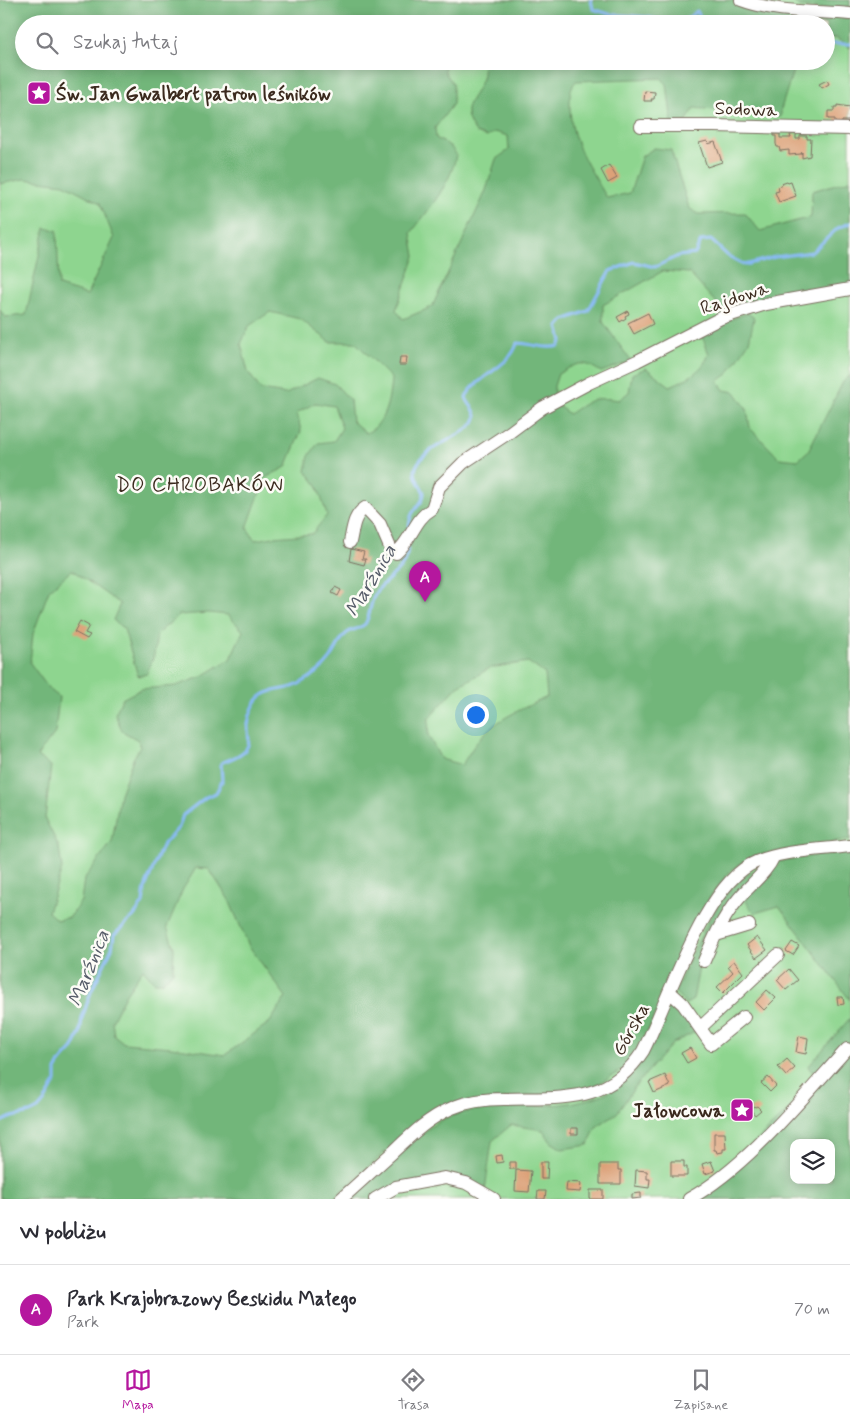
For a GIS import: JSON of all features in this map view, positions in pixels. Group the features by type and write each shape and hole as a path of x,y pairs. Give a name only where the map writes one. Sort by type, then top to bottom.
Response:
{"street":[{"path":"741,0 766,7 788,5 850,14"},
{"name":"Sodowa","path":"640,126 850,129"},
{"name":"Rajdowa","path":"350,542 354,519 365,508 380,524 392,552 396,554 411,536 417,522 426,512 432,509 439,487 463,463 542,408 589,383 721,318 745,310 830,291 850,289"},
{"name":"Górska","path":"341,1199 420,1128 434,1117 453,1107 486,1100 558,1098 579,1095 600,1090 616,1082 643,1051 707,913 728,882 744,868 774,856 850,846"},
{"path":"704,961 716,935 735,903 768,866 774,856"},
{"path":"716,935 749,925"},
{"path":"700,1028 778,956"},
{"path":"670,992 677,998 711,1044 744,1017"},
{"path":"689,1199 702,1192 747,1155 792,1110 847,1049"},
{"path":"375,1199 396,1187 444,1178 466,1183 494,1199"}],"green space":[{"path":"0,0 850,0 850,1199 0,1199"},
{"path":"0,0 733,0 766,11 814,15 15,15 15,70 445,70 453,84 453,104 435,128 436,138 450,146 456,154 445,185 411,233 415,256 396,310 403,319 432,307 485,193 496,159 509,150 508,136 495,132 487,137 476,133 467,116 468,104 479,86 483,70 793,70 781,109 781,117 694,108 685,124 672,124 667,84 661,78 576,81 570,93 573,129 581,153 607,198 630,193 642,156 654,148 671,150 689,208 698,214 745,213 760,231 811,217 812,191 850,180 850,287 725,313 689,273 663,271 603,305 603,322 631,361 601,372 589,365 575,365 558,374 554,386 554,403 569,414 592,400 619,400 629,392 632,374 646,368 670,386 693,374 706,360 709,354 700,331 748,313 754,318 749,342 728,374 718,381 724,390 735,392 747,409 750,428 779,458 798,460 808,451 843,382 850,375 850,839 754,856 732,869 704,907 643,1042 624,1069 589,1089 446,1105 428,1113 334,1199 0,1199 0,310 5,317 26,315 45,228 57,230 59,286 87,295 114,238 100,203 64,184 24,179 0,184","holes":["270,312 300,319 330,342 355,342 391,378 386,409 373,429 366,433 352,421 350,400 335,384 318,378 286,394 261,390 248,372 241,344 249,326","315,403 334,406 342,428 334,441 318,443 309,456 306,471 317,485 327,515 312,534 255,540 247,528 265,478 286,467 301,431 297,413","72,570 120,604 113,620 124,629 138,676 147,674 154,655 157,634 179,615 209,613 228,615 243,631 230,659 201,677 176,686 141,689 122,699 115,714 122,731 138,740 140,747 133,759 120,794 112,842 84,879 81,901 70,917 57,920 48,912 62,869 59,847 45,819 51,766 37,756 55,733 59,697 49,689 30,663 33,634 49,590","528,662 545,674 547,697 495,725 477,742 462,765 441,759 428,735 429,718 458,686 490,668","196,868 209,869 229,900 249,946 286,997 270,1022 225,1055 171,1047 124,1043 114,1035 112,1021 125,995 143,969 154,982 163,982 173,971 174,948 167,927 183,889"]},
{"path":"795,0 850,0 850,10 799,7"},
{"path":"835,17 850,18 850,48 836,38"},
{"path":"850,852 850,1000 779,906 755,913 749,907 745,898 719,926 699,967 693,1000 686,1004 675,992 710,918 735,885 750,873 767,865 787,860"},
{"path":"672,998 699,1030 673,1043 637,1084 617,1113 596,1127 588,1145 562,1149 551,1142 543,1130 511,1125 492,1141 485,1190 457,1177 370,1199 350,1199 429,1128 446,1118 470,1111 575,1102 599,1096 621,1084 639,1066 649,1050"},
{"path":"850,1018 850,1047 817,1077 808,1067"},
{"path":"850,1051 850,1199 696,1199"}],"building":[{"path":"827,80 829,84 822,88 819,84"},
{"path":"645,91 655,92 654,99 651,99 652,101 644,101"},
{"path":"837,105 850,107 849,121 842,121 842,125 835,125 835,119 828,119 828,111 834,111 834,107 837,107"},
{"path":"774,134 780,134 780,138 791,138 790,135 796,134 796,139 800,139 800,136 807,136 807,139 811,139 810,156 802,158 802,152 801,154 789,155 789,150 780,151"},
{"path":"707,141 708,144 715,142 722,162 707,167 699,143"},
{"path":"609,165 617,178 608,183 601,170"},
{"path":"791,182 796,196 779,202 775,192 779,191 778,187 781,184"},
{"path":"628,311 629,314 620,322 617,317"},
{"path":"648,313 653,324 634,334 628,323"},
{"path":"400,357 407,357 406,365 399,365"},
{"path":"351,549 364,552 362,559 366,559 364,565 349,561"},
{"path":"335,587 341,590 338,596 332,593"},
{"path":"80,621 89,626 85,633 90,635 87,639 74,632"},
{"path":"757,937 767,950 756,958 747,945"},
{"path":"792,942 799,946 793,955 786,951"},
{"path":"734,961 743,973 723,993 717,987 733,972 728,966"},
{"path":"789,969 798,980 786,990 777,980"},
{"path":"767,990 776,998 764,1010 756,1002"},
{"path":"837,997 843,997 844,1004 838,1005"},
{"path":"799,1036 808,1038 806,1054 796,1052"},
{"path":"690,1048 696,1058 687,1063 681,1053"},
{"path":"787,1059 795,1068 786,1076 778,1067"},
{"path":"665,1075 670,1086 654,1093 649,1082"},
{"path":"768,1077 776,1086 770,1092 761,1083"},
{"path":"754,1106 761,1110 755,1115 750,1109"},
{"path":"571,1128 578,1128 578,1134 571,1134"},
{"path":"714,1133 725,1133 726,1149 723,1149 723,1152 717,1153 714,1150"},
{"path":"502,1155 503,1162 497,1163 496,1156"},
{"path":"671,1161 684,1161 684,1167 687,1167 687,1176 671,1176"},
{"path":"711,1161 715,1171 705,1174 702,1164"},
{"path":"510,1162 516,1162 516,1169 510,1169"},
{"path":"541,1162 548,1162 547,1179 541,1179"},
{"path":"600,1164 618,1164 618,1170 621,1170 621,1184 600,1184"},
{"path":"516,1170 531,1171 529,1192 515,1191"},
{"path":"636,1170 647,1171 647,1179 650,1179 649,1188 635,1186"},
{"path":"567,1182 581,1183 580,1192 566,1191"},
{"path":"590,1190 603,1190 603,1199 590,1199"},
{"path":"538,1191 546,1191 545,1199 537,1199"},
{"path":"641,1193 641,1198 632,1199 632,1194"}],"waterway":[{"path":"591,0 593,9 609,14 622,15"},
{"path":"692,15 697,11 699,15"},
{"path":"835,44 850,44"},
{"name":"Marźnica","path":"409,527 410,518 422,501 424,493 415,475 418,463 434,448 466,430 473,423 476,414 466,397 471,390 508,358 514,351 517,343 548,347 559,346 562,340 558,327 564,320 588,311 610,271 634,262 655,267 678,256 695,254 701,241 711,240 728,256 745,265 775,257 812,252 838,228 850,223"},
{"name":"Marźnica","path":"0,1122 30,1113 38,1109 44,1102 56,1081 56,1070 73,1048 80,1033 82,1018 91,992 112,948 114,935 134,916 143,903 145,888 162,846 179,827 183,815 206,797 216,793 222,781 221,763 234,758 247,747 252,708 260,697 267,693 290,688 312,676 331,658 347,633 365,624 376,592 401,567 405,561 407,547"}],"place":[{"name":"Św. Jan Gwalbert patron leśników","path":"39,93"},
{"name":"Park Krajobrazowy Beskidu Małego","path":"425,602"},
{"name":"Jałowcowa","path":"742,1110"}],"district":[{"name":"DO CHROBAKÓW","path":"200,484"}]}
